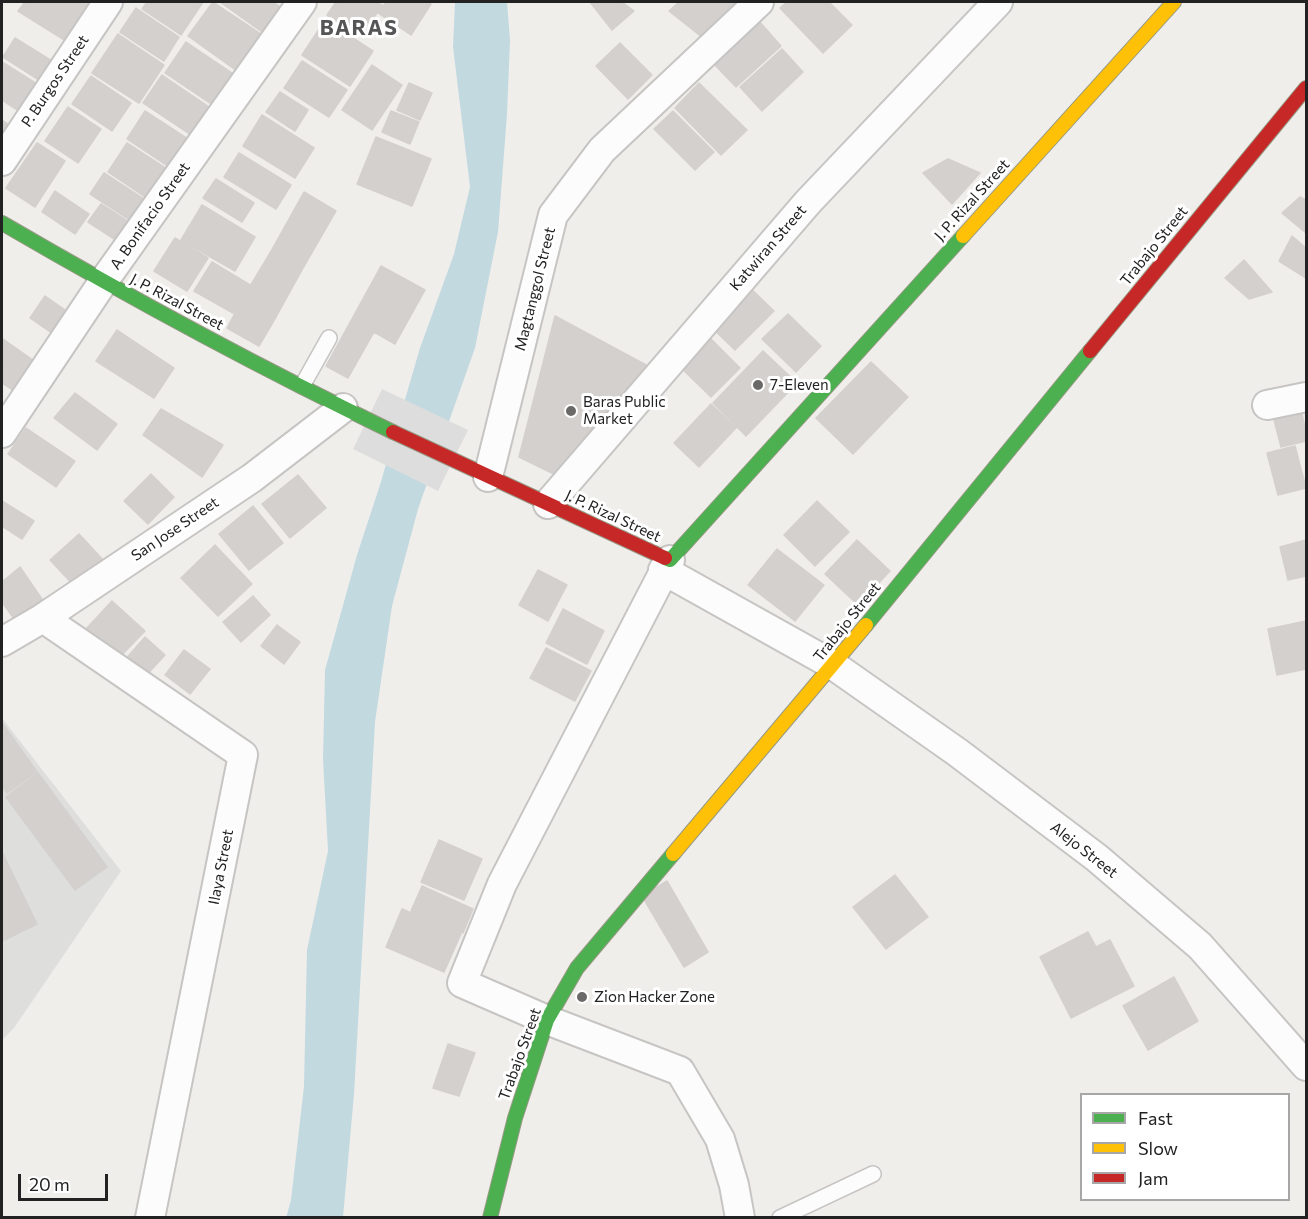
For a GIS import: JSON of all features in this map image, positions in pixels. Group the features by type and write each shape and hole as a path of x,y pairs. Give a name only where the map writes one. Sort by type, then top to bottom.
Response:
{"main road":[{"name":"J. P. Rizal Street","path":"2,223 103,282 302,386 452,460 548,504 667,565 1174,2"},
{"name":"Trabajo Street","path":"490,1218 515,1118 547,1020 577,968 833,666 1306,88"}],"street":[{"name":"P. Burgos Street","path":"2,161 108,2"},
{"name":"A. Bonifacio Street","path":"2,433 103,282 302,2"},
{"name":"Magtanggol Street","path":"488,477 553,215 602,150 759,2"},
{"name":"Katwiran Street","path":"548,504 808,202 998,2"},
{"path":"1267,405 1306,397"},
{"name":"San Jose Street","path":"2,642 43,618 252,478 355,413"},
{"name":"Alejo Street","path":"667,565 833,666 957,752 1114,873 1200,946 1306,1066"},
{"path":"667,565 502,884 462,983 547,1020 680,1071 720,1139 734,1185 740,1218"},
{"name":"Ilaya Street","path":"43,618 243,755 150,1218"}],"lane":[{"path":"302,386 328,338"},
{"path":"780,1218 873,1174"}],"shaded area":[{"path":"2,718 121,871 14,1028 2,1040"}],"water":[{"path":"455,2 507,2 510,40 498,232 475,348 418,509 392,606 375,722 354,1094 343,1217 286,1218 291,1200 304,1086 307,950 328,851 323,759 325,670 357,555 420,348 454,254 470,187 453,47"}],"pier":[{"path":"382,389 468,430 438,491 353,449"}],"building":[{"path":"25,2 91,2 66,41 18,11"},
{"path":"147,2 203,2 181,35 142,9"},
{"path":"213,2 270,40 244,76 188,36"},
{"path":"220,2 273,2 288,12 269,37"},
{"path":"336,2 376,2 382,5 361,37 327,15"},
{"path":"386,2 428,2 431,4 411,35 378,13"},
{"path":"590,2 622,2 634,11 612,30"},
{"path":"679,2 740,2 703,38 669,11"},
{"path":"787,2 829,2 852,25 823,53 780,8"},
{"path":"136,8 179,37 164,61 120,32"},
{"path":"325,20 373,51 350,86 302,55"},
{"path":"758,20 781,46 736,87 713,63"},
{"path":"118,34 164,65 139,103 92,73"},
{"path":"15,38 52,61 39,80 3,57"},
{"path":"186,42 241,79 220,110 165,73"},
{"path":"620,43 652,75 628,99 596,66"},
{"path":"782,49 803,72 762,111 740,87"},
{"path":"302,61 347,90 329,117 284,88"},
{"path":"2,62 37,84 19,111 2,100"},
{"path":"372,65 402,85 372,130 342,110"},
{"path":"162,75 218,113 200,141 143,103"},
{"path":"91,76 131,103 112,131 72,104"},
{"path":"409,83 432,93 420,120 397,110"},
{"path":"699,83 747,130 721,155 675,108"},
{"path":"280,92 308,110 295,131 266,112"},
{"path":"68,107 101,129 78,163 45,141"},
{"path":"145,111 191,141 172,169 127,139"},
{"path":"391,111 419,122 410,144 382,132"},
{"path":"673,111 714,152 695,170 654,129"},
{"path":"262,115 314,148 295,178 243,146"},
{"path":"2,120 14,128 2,148"},
{"path":"376,137 431,159 412,206 357,184"},
{"path":"37,143 65,161 35,207 6,188"},
{"path":"127,143 173,173 154,203 108,172"},
{"path":"239,153 291,185 276,209 224,177"},
{"path":"948,159 980,173 952,204 923,173"},
{"path":"104,173 153,205 139,226 90,194"},
{"path":"216,179 254,203 242,222 203,198"},
{"path":"55,191 89,214 75,234 42,212"},
{"path":"304,192 336,211 302,270 270,253"},
{"path":"1300,197 1306,200 1306,233 1282,213"},
{"path":"101,204 135,226 122,244 88,222"},
{"path":"202,205 255,237 235,271 181,240"},
{"path":"1292,236 1306,248 1306,278 1279,261"},
{"path":"175,238 208,258 187,291 154,271"},
{"path":"270,253 302,270 276,317 243,298"},
{"path":"1244,260 1272,292 1249,299 1225,278"},
{"path":"212,262 250,285 233,313 194,291"},
{"path":"381,266 425,290 395,344 374,332 348,378 326,366"},
{"path":"745,283 774,311 735,350 707,323"},
{"path":"45,296 71,314 56,336 30,318"},
{"path":"243,298 276,317 259,346 227,328"},
{"path":"788,314 821,346 796,372 762,339"},
{"name":"Baras Public Market","path":"555,316 648,366 560,477 519,457"},
{"path":"117,330 174,368 154,398 96,361"},
{"path":"704,332 740,368 711,397 675,362"},
{"path":"3,339 40,365 20,395 2,383"},
{"path":"763,351 797,383 746,436 713,403"},
{"path":"871,362 908,397 853,454 816,418"},
{"path":"75,393 117,424 97,450 54,418"},
{"path":"711,404 736,428 699,467 674,443"},
{"path":"1300,405 1306,441 1281,447 1272,412"},
{"path":"161,409 223,445 202,477 143,435"},
{"path":"26,428 75,461 56,487 8,454"},
{"path":"1295,446 1306,488 1278,495 1267,453"},
{"path":"151,474 174,497 148,524 124,501"},
{"path":"298,475 326,508 290,538 262,504"},
{"path":"2,501 34,521 22,539 2,526"},
{"path":"817,501 849,532 815,566 784,535"},
{"path":"253,506 283,543 249,570 219,534"},
{"path":"79,534 106,563 78,590 50,560"},
{"path":"857,540 890,571 858,605 825,574"},
{"path":"1306,540 1306,576 1288,580 1280,547"},
{"path":"215,545 252,584 218,616 181,578"},
{"path":"777,549 824,585 795,621 748,585"},
{"path":"20,567 44,602 17,623 2,602 2,582"},
{"path":"538,570 567,585 548,621 519,605"},
{"path":"253,596 270,615 241,642 223,622"},
{"path":"112,601 145,631 117,660 85,630"},
{"path":"563,609 604,631 587,664 546,643"},
{"path":"1306,621 1306,669 1277,675 1268,629"},
{"path":"277,625 300,642 284,664 261,646"},
{"path":"145,637 165,655 143,679 123,662"},
{"path":"546,648 591,671 575,701 530,678"},
{"path":"184,650 210,669 190,694 165,675"},
{"path":"2,723 37,772 7,793 2,786"},
{"path":"38,773 107,867 75,890 6,797"},
{"path":"439,840 482,859 464,900 421,882"},
{"path":"2,852 37,924 2,941"},
{"path":"895,875 928,917 886,949 853,907"},
{"path":"667,881 708,952 684,967 642,896"},
{"path":"422,886 473,909 463,933 411,911"},
{"path":"402,909 461,934 444,972 386,947"},
{"path":"1088,932 1096,947 1110,940 1134,986 1071,1018 1040,957"},
{"path":"1174,977 1198,1021 1148,1050 1123,1006"},
{"path":"448,1044 475,1053 459,1096 433,1088"}],"traffic: fast":[{"path":"2,223 195,331 393,432"},
{"path":"665,558 670,560 963,236"},
{"path":"866,625 1090,351"},
{"path":"490,1218 515,1118 547,1020 577,968 673,854"}],"traffic: slow":[{"path":"963,236 1174,2"},
{"path":"673,854 866,625"}],"traffic: jam":[{"path":"1090,351 1306,88"},
{"path":"393,432 665,558"}],"place":[{"name":"7-Eleven","path":"758,385"},
{"name":"Baras Public Market","path":"571,411"},
{"name":"Zion Hacker Zone","path":"582,997"}],"district":[{"name":"BARAS","path":"359,28"}]}
